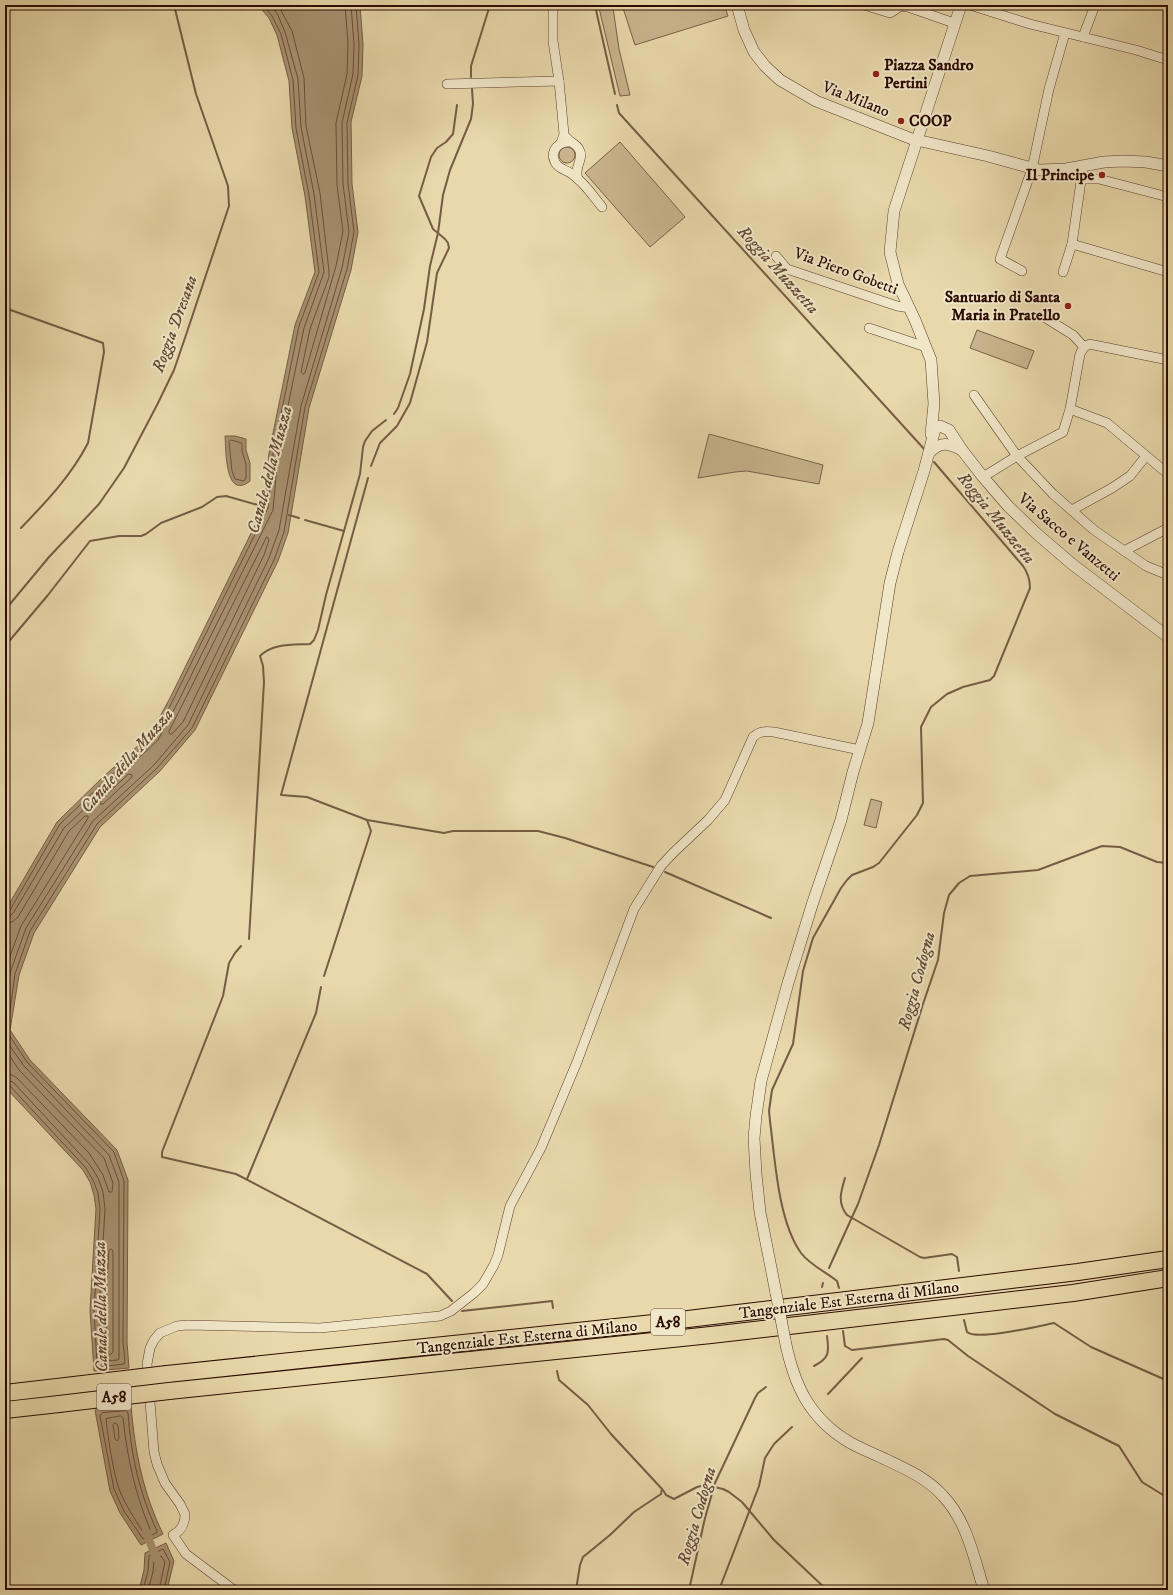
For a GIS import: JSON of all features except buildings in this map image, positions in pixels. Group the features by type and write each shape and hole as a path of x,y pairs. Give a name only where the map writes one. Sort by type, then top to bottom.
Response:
{"highway":[{"name":"Tangenziale Est Esterna di Milano","path":"5,1393 167,1374 663,1322 1078,1272 1168,1259"},
{"name":"Tangenziale Est Esterna di Milano","path":"5,1410 169,1391 711,1335 1073,1293 1168,1278"}],"street":[{"path":"553,5 553,41 565,140"},
{"name":"Via Milano","path":"737,5 744,30 754,52 765,66 780,80 824,104 917,141 988,156 1032,169 1055,170 1083,167 1114,161 1146,162 1168,166"},
{"path":"864,5 890,13 901,6 908,7 954,23"},
{"path":"930,448 934,404 931,360 910,308 898,284 890,252 894,211 961,5"},
{"path":"970,5 1065,33 1136,50 1168,60"},
{"path":"1083,37 1095,5"},
{"path":"1022,271 1000,259 1032,169 1049,89 1065,33"},
{"path":"448,84 559,81"},
{"path":"565,140 575,144 580,152 580,161 577,165 576,172 578,179"},
{"path":"565,140 555,149 553,157 557,165 578,179 602,207"},
{"path":"564,169 574,168 577,165"},
{"path":"1063,272 1072,244 1083,167"},
{"path":"1082,178 1099,179 1168,197"},
{"path":"1072,244 1168,272"},
{"name":"Via Piero Gobetti","path":"776,256 787,269 897,306 910,308"},
{"path":"1044,317 1073,335 1084,347"},
{"path":"869,328 926,347"},
{"path":"983,477 1017,456 1063,432 1070,409 1080,354 1084,347 1090,344 1168,360"},
{"path":"974,395 1017,456 1053,494 1094,530 1146,566 1168,575"},
{"name":"Via Sacco e Vanzetti","path":"934,404 944,426 954,436 958,448 1008,506 1036,533 1072,564 1168,637"},
{"path":"1070,409 1108,423 1168,474"},
{"path":"944,426 937,427 935,429 898,552 890,583 868,723 841,820 812,905 765,1064 758,1099 754,1138 760,1212 785,1340 792,1369 800,1391 813,1410 828,1427 850,1443 918,1475 935,1488 952,1506 965,1529 984,1590"},
{"path":"930,448 941,444 958,448"},
{"path":"1072,510 1112,488 1130,476 1146,456"},
{"path":"1124,551 1168,528"},
{"path":"234,1590 186,1554 173,1535 181,1528 185,1514 160,1474 154,1452 147,1364 150,1348 154,1340 160,1333 168,1329 182,1326 320,1328 440,1316 451,1311 474,1293 483,1284 494,1265 498,1255 510,1206 541,1148 577,1062 634,909 661,866 708,820 725,800 753,737 758,733 766,731 774,732 860,750"}],"shaded area":[{"path":"622,5 724,5 728,16 635,45"},
{"path":"599,8 613,8 619,49 630,95 620,96"},
{"path":"620,142 685,217 650,247 585,173"},
{"path":"564,147 570,147 575,152 573,161 570,163 564,163 559,158 559,152"},
{"path":"977,330 1034,351 1027,369 970,348"},
{"path":"709,434 823,465 819,484 747,471 698,478"},
{"path":"871,799 882,802 876,828 864,825"}],"water":[{"path":"258,5 360,5 363,44 362,76 351,122 352,184 358,232 351,270 309,408 288,533 278,561 195,730 160,771 100,827 34,933 19,975 10,1030 30,1060 117,1150 128,1180 127,1342 129,1368 94,1371 90,1310 96,1209 90,1182 83,1170 5,1087 5,911 57,822 103,777 150,735 170,698 264,507 269,453 295,325 315,272 305,196 292,128 289,81 277,35 269,18"},
{"path":"225,436 235,436 246,439 246,450 250,463 250,481 242,485 236,484 231,479 228,471"},
{"path":"131,1406 135,1440 145,1488 163,1534 141,1545 120,1513 110,1491 95,1410"},
{"path":"166,1543 174,1561 167,1590 139,1590 144,1570 145,1553"}],"waterway":[{"name":"Roggia Dresana","path":"5,610 49,557 99,504 124,468 174,370 229,206 228,186 196,94 174,5"},
{"path":"471,77 471,66 490,5"},
{"name":"Roggia Muzzetta","path":"596,10 615,94"},
{"path":"394,414 398,408 410,374 424,309 430,266 438,233 443,195 450,170 471,119 473,104 472,89"},
{"path":"371,466 380,443 397,426 410,403 427,342 437,273 449,248 445,239 433,229 419,196 431,157 437,148 446,142 453,134 457,105"},
{"name":"Roggia Muzzetta","path":"617,105 619,113 925,450"},
{"path":"5,308 103,343 104,352 88,443 66,478 21,528"},
{"path":"249,939 264,682 263,666 260,656 277,647 310,644 314,640 360,474 363,447 372,431 386,420"},
{"name":"Roggia Muzzetta","path":"839,1288 837,1281 813,1265 801,1253 793,1240 782,1207 770,1121 769,1111 772,1090 793,1044 803,971 813,938 841,888 852,875 873,867 879,863 917,815 923,803 921,727 931,707 947,694 963,687 990,680 994,676 1030,588 1030,582 1023,566 934,462"},
{"path":"368,478 281,795 307,797 367,820 444,833 453,831 538,831 565,838 653,867"},
{"path":"5,646 48,595 90,541 119,536 141,536 161,523 202,507 217,497 226,496 265,507"},
{"path":"289,515 299,518"},
{"path":"305,520 344,531"},
{"path":"324,976 371,831 367,820"},
{"name":"Roggia Codogna","path":"829,1268 858,1204 879,1145 938,960 944,913 949,895 959,883 970,876 1038,870 1102,846 1120,847 1157,862 1168,863"},
{"path":"665,872 771,918"},
{"path":"241,946 229,963 223,996 162,1152 162,1157 236,1174 427,1274 452,1301"},
{"path":"247,1179 316,1013 321,987"},
{"path":"845,1178 841,1192 841,1201 847,1215 920,1257 924,1258 952,1254 957,1257 959,1271"},
{"name":"Roggia Codogna","path":"822,1287 823,1283"},
{"path":"462,1311 552,1301 553,1308"},
{"path":"964,1320 967,1332 983,1335 1009,1332 1054,1323 1091,1347 1168,1381"},
{"path":"843,1331 845,1346 852,1350 944,1339 948,1340 968,1356 1055,1414 1119,1446 1142,1482 1168,1498"},
{"name":"Roggia Codogna","path":"814,1366 826,1357 828,1350 827,1336"},
{"path":"828,1394 862,1358"},
{"path":"557,1371 559,1380 588,1405 611,1434 662,1489 661,1494 634,1512 610,1535 583,1557 580,1565 576,1590"},
{"name":"Roggia Codogna","path":"689,1590 705,1518 715,1483 755,1398 758,1393 766,1387"},
{"path":"719,1590 759,1486 765,1458 774,1444 792,1427"},
{"path":"663,1490 666,1495 674,1499 697,1487 705,1485 729,1492 742,1502 774,1540 827,1590"},
{"name":"Canale della Muzza","path":"146,1532 156,1558"}],"place":[{"name":"Piazza Sandro Pertini","path":"876,74"},
{"name":"COOP","path":"901,121"},
{"name":"Il Principe","path":"1102,175"},
{"name":"Santuario di Santa Maria in Pratello","path":"1068,306"}]}
